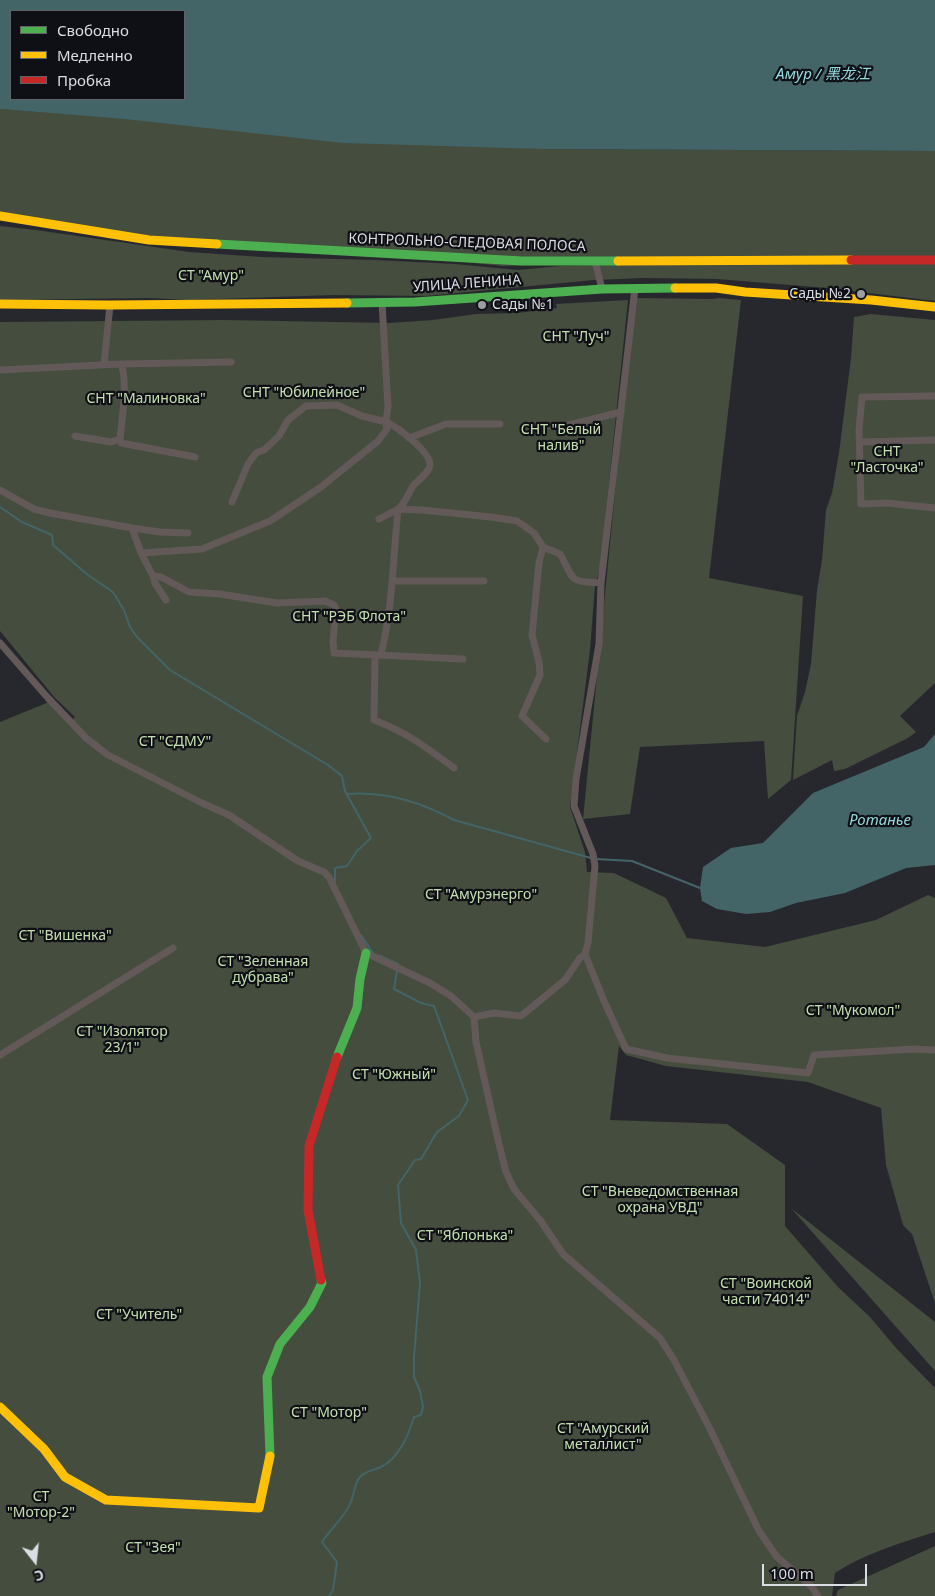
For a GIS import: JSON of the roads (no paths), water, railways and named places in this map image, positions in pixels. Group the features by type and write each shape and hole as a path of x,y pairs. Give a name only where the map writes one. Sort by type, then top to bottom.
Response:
{"street":[{"name":"КОНТРОЛЬНО-СЛЕДОВАЯ ПОЛОСА","path":"0,216 149,240 522,261 935,260"},
{"path":"595,261 602,289"},
{"path":"635,288 601,583 599,644 576,779 574,806 593,854 593,899 586,954 604,1001 626,1048 667,1058 808,1073 814,1055 914,1049 935,1050"},
{"name":"УЛИЦА ЛЕНИНА","path":"0,304 110,305 415,302 602,289 716,288 935,307"},
{"path":"141,553 202,549 270,521 321,487 369,448 387,429 388,407 382,302"},
{"path":"104,365 110,305"},
{"path":"0,370 120,364 231,362"},
{"path":"120,364 124,376 120,443 195,457"},
{"path":"935,396 862,398 859,429 861,504 887,503 935,508"},
{"path":"232,502 248,464 256,453 264,450 279,436 288,420 306,406 338,405 362,416 394,425 428,457 430,463 428,469 415,484 402,506 398,510 379,519"},
{"path":"528,425 566,426 621,412"},
{"path":"409,438 446,424 500,424"},
{"path":"75,436 111,442 120,439"},
{"path":"860,442 935,440"},
{"path":"0,490 34,509 132,528 188,533"},
{"path":"398,510 422,510 517,521 534,533 543,547 560,554 572,579 579,582 601,583"},
{"path":"381,654 387,628 393,580 398,510"},
{"path":"132,528 155,583 166,600"},
{"path":"543,547 539,563 532,636 539,662 540,675 522,716 546,739"},
{"path":"153,576 161,577 189,592 220,594 277,602 325,601 334,605 336,609 333,641 334,653 463,658"},
{"path":"393,580 484,581"},
{"path":"0,643 86,738 108,755 229,815 298,861 324,872 329,877 366,953 360,979 357,1008 332,1068 309,1146 308,1210 322,1283 310,1307 280,1344 267,1377 270,1459 259,1508 106,1500 65,1477 44,1449 0,1407"},
{"path":"381,654 375,657 374,720 397,729 420,742 454,768"},
{"path":"0,1055 172,948"},
{"path":"366,953 430,983 451,996 474,1018 476,1042 498,1140 506,1172 514,1189 540,1220 563,1254 660,1338 674,1360 709,1426 759,1530 777,1557 811,1586 818,1596"},
{"path":"474,1018 494,1013 521,1016 564,980 580,958 586,954"}],"water":[{"name":"Амур / 黑龙江","path":"0,0 935,0 935,151 541,149 343,143 125,119 0,109"},
{"name":"Ротанье","path":"935,734 935,865 906,868 845,893 796,903 770,912 746,914 717,909 702,901 700,888 703,867 731,848 763,843 813,793 924,747"}],"waterway":[{"path":"0,507 22,522 52,535 53,545 88,575 113,592 137,637 170,670 328,765 342,776 345,791 371,838 357,851 347,866 335,868 335,883"},
{"path":"347,794 375,794 402,799 429,808 454,820 591,858"},
{"path":"596,859 632,861 700,888"},
{"path":"361,935 373,953"},
{"path":"380,956 398,964 398,967"},
{"path":"329,1596 333,1590 337,1562 322,1542 342,1518 351,1502 358,1479 365,1473 381,1467 393,1458 406,1439 414,1417 421,1415 423,1407 420,1391 414,1377 420,1283 416,1250 401,1223 398,1185 415,1160 421,1159 437,1132 459,1116 468,1100 434,1006 421,1003 394,989 397,971"}],"place":[{"name":"Сады №2","path":"861,294"},
{"name":"Сады №1","path":"482,305"}],"park label":[{"name":"СТ \"Амур\"","path":"211,276"},
{"name":"СНТ \"Луч\"","path":"576,337"},
{"name":"СНТ \"Юбилейное\"","path":"304,393"},
{"name":"СНТ \"Малиновка\"","path":"146,399"},
{"name":"СНТ \"Белый налив\"","path":"561,438"},
{"name":"СНТ \"Ласточка\"","path":"887,460"},
{"name":"СНТ \"РЭБ Флота\"","path":"349,617"},
{"name":"СТ \"СДМУ\"","path":"175,742"},
{"name":"СТ \"Амурэнерго\"","path":"481,895"},
{"name":"СТ \"Вишенка\"","path":"65,936"},
{"name":"СТ \"Зеленная дубрава\"","path":"263,970"},
{"name":"СТ \"Мукомол\"","path":"853,1011"},
{"name":"СТ \"Изолятор 23/1\"","path":"122,1040"},
{"name":"СТ \"Южный\"","path":"394,1075"},
{"name":"СТ \"Вневедомственная охрана УВД\"","path":"660,1200"},
{"name":"СТ \"Яблонька\"","path":"465,1236"},
{"name":"СТ \"Воинской части 74014\"","path":"766,1292"},
{"name":"СТ \"Учитель\"","path":"139,1315"},
{"name":"СТ \"Мотор\"","path":"329,1413"},
{"name":"СТ \"Амурский металлист\"","path":"603,1438"},
{"name":"СТ \"Мотор-2\"","path":"41,1505"},
{"name":"СТ \"Зея\"","path":"153,1548"}]}
